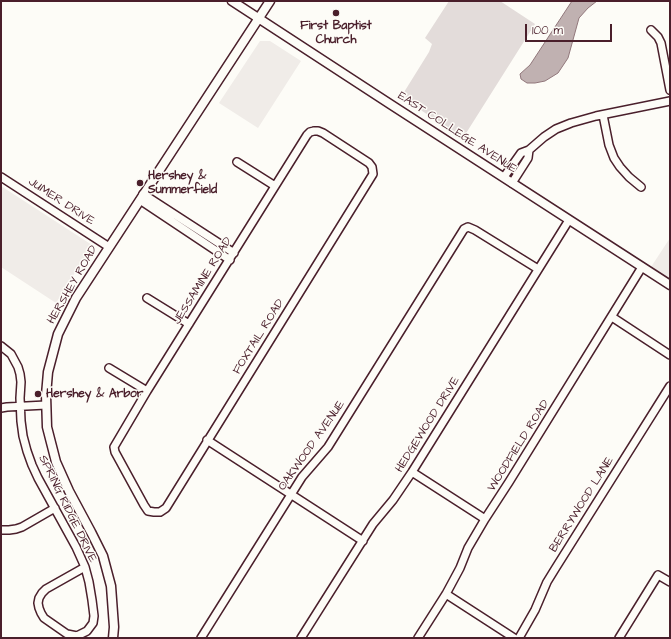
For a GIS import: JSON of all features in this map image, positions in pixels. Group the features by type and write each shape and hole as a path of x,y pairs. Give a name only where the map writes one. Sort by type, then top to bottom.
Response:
{"main road":[{"name":"EAST COLLEGE AVENUE","path":"232,1 670,285"},
{"name":"HERSHEY ROAD","path":"113,638 114,627 111,586 103,556 69,491 56,462 46,427 48,372 58,334 76,298 270,1"}],"street":[{"path":"651,30 658,37 661,43 670,90"},
{"path":"504,178 522,153 529,150 556,129 571,123 603,115 670,102"},
{"path":"603,115 609,146 614,158 628,177 641,187"},
{"name":"JESSAMINE ROAD","path":"160,512 148,511 115,452 114,447 189,324 310,132 318,131 324,133 369,163 373,170"},
{"path":"512,183 528,158 529,150"},
{"path":"237,162 275,186"},
{"name":"FOXTAIL ROAD","path":"160,512 166,508 374,174 373,170"},
{"name":"JUMER DRIVE","path":"1,177 109,247"},
{"path":"141,197 180,223 230,260"},
{"name":"HEDGEWOOD DRIVE","path":"301,638 373,524 393,500 412,472 569,220"},
{"path":"180,223 234,253"},
{"name":"OAKWOOD AVENUE","path":"201,638 302,478 328,447 464,229 468,227 475,230 538,269"},
{"name":"WOODFIELD ROAD","path":"418,638 446,594 460,568 468,548 642,267"},
{"path":"148,298 189,324"},
{"path":"612,317 670,355"},
{"name":"SPRING RIDGE DRIVE","path":"1,346 11,354 20,374 21,421 27,451 38,478 76,547 85,567 89,582 94,616 93,623 87,632 77,636 67,634 44,618 41,614 38,603 39,598 46,589 85,567"},
{"path":"109,368 147,392"},
{"name":"BERRYWOOD LANE","path":"519,638 535,610 547,582 670,386"},
{"path":"1,408 7,406 46,405"},
{"path":"208,440 363,541"},
{"path":"412,472 485,520"},
{"path":"1,530 22,527 55,508"},
{"path":"619,638 658,575 670,582"},
{"path":"446,594 514,638"}],"shaded area":[{"path":"449,1 500,1 535,24 463,138 401,97 429,52 432,44 425,38"},
{"path":"572,1 597,1 579,18 568,58 558,73 545,81 527,83 521,79 520,74 530,65"},
{"path":"260,41 270,41 301,61 258,128 219,103"},
{"path":"1,186 92,245 56,303 1,267"},
{"path":"670,238 670,279 651,267"}],"place":[{"name":"First Baptist Church","path":"336,13"},
{"name":"Hershey & Summerfield","path":"140,183"},
{"name":"Hershey & Arbor","path":"38,394"}]}
